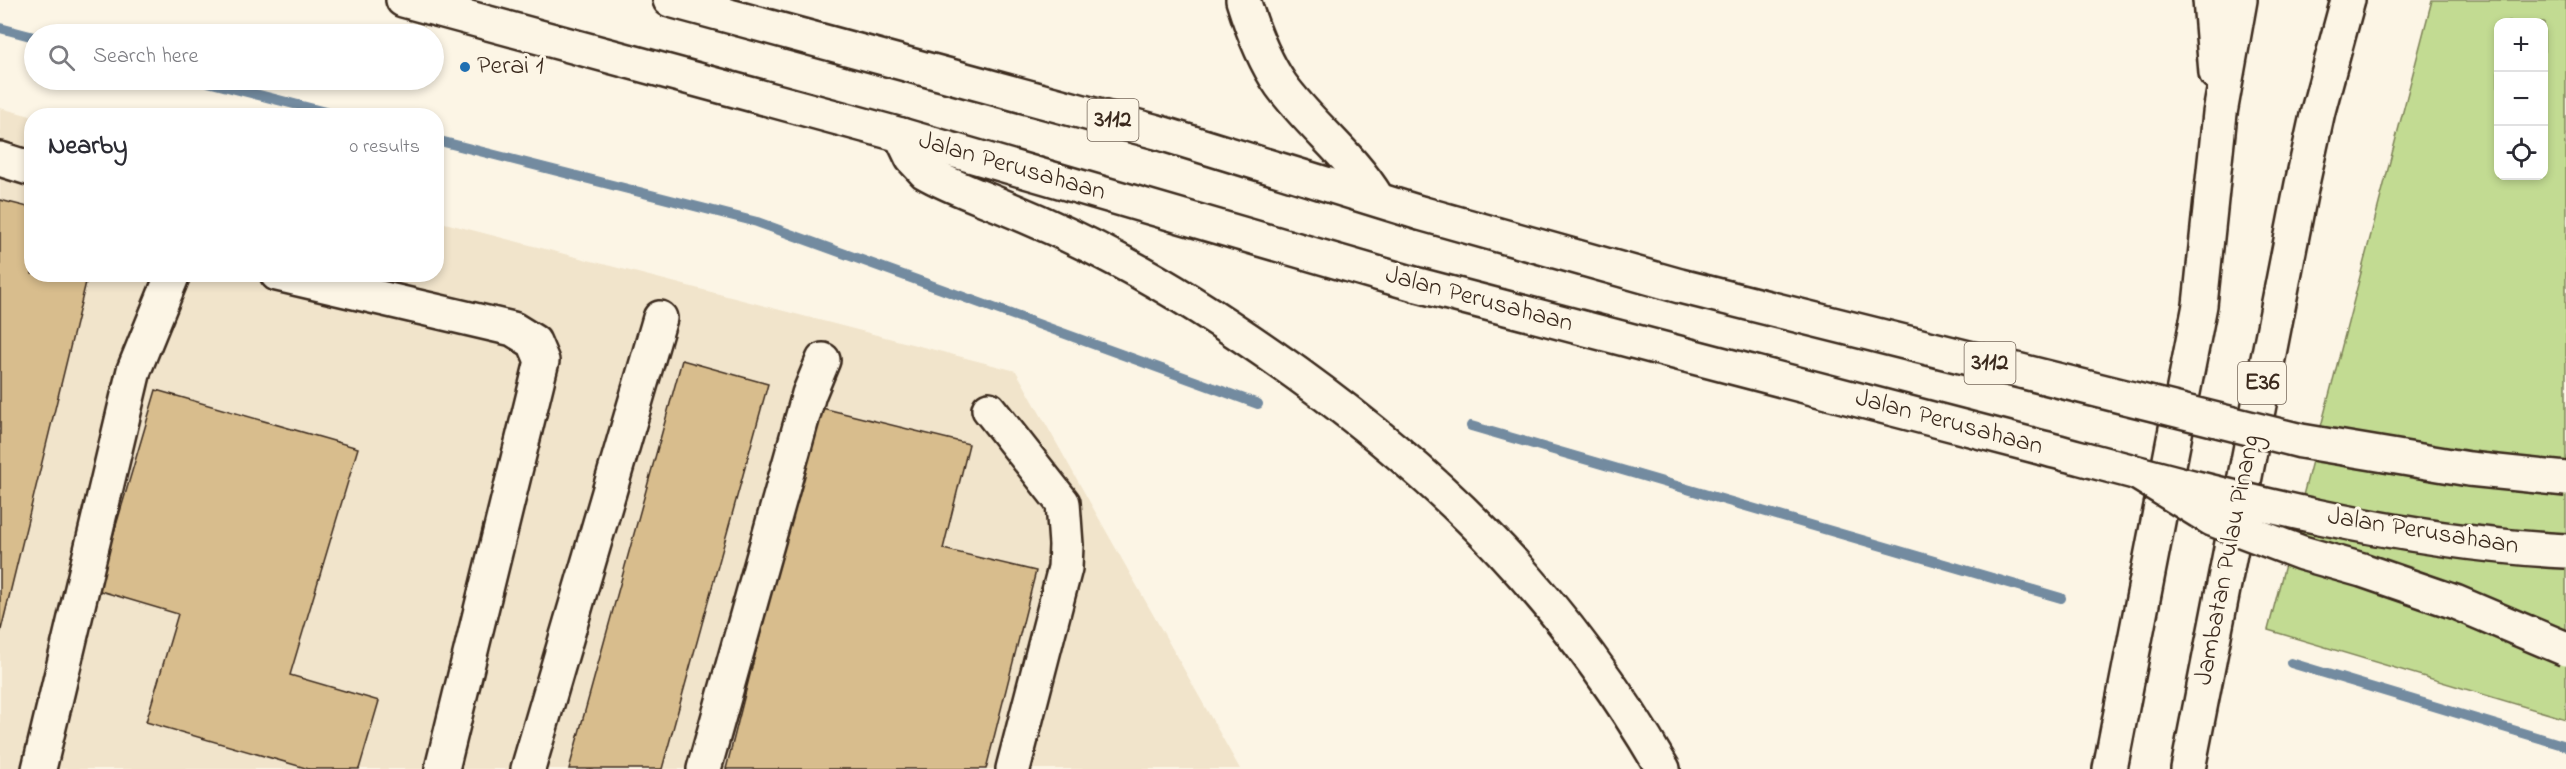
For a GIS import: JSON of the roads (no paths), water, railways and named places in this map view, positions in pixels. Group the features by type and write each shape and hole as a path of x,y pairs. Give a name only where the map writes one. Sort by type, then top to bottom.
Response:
{"main road":[{"name":"Jalan Perusahaan","path":"403,0 901,135 1418,285 2136,472 2392,531 2566,551"},
{"name":"3112","path":"670,0 1157,132 1420,213 1680,286 2279,436 2406,460 2566,479"},
{"path":"1242,0 1251,28 1280,83 1299,108 1349,160 1377,198"},
{"path":"2210,0 2220,113"},
{"path":"2110,769 2200,305 2220,113 2240,0"},
{"name":"Jambatan Pulau Pinang","path":"2187,769 2302,184 2318,111 2348,0"},
{"path":"901,135 912,158 925,172 1069,236 1173,290 1231,327 1367,425 1457,503 1541,593 1598,669 1663,769"},
{"path":"0,159 24,166"},
{"path":"39,769 134,370 170,282"},
{"path":"311,282 513,329 534,342 542,361 442,769"},
{"path":"528,769 660,318"},
{"path":"704,769 809,394 822,360"},
{"path":"989,409 1063,503 1066,545 1065,568 1013,769"},
{"path":"2136,472 2212,519 2302,553 2362,570 2444,598 2566,649"}],"waterway":[{"path":"0,28 24,34"},
{"path":"239,90 310,108"},
{"path":"444,142 757,222 1258,404"},
{"path":"1471,426 2061,598"},
{"path":"2291,663 2566,746"}],"place":[{"name":"Perai 1","path":"465,67"}]}
